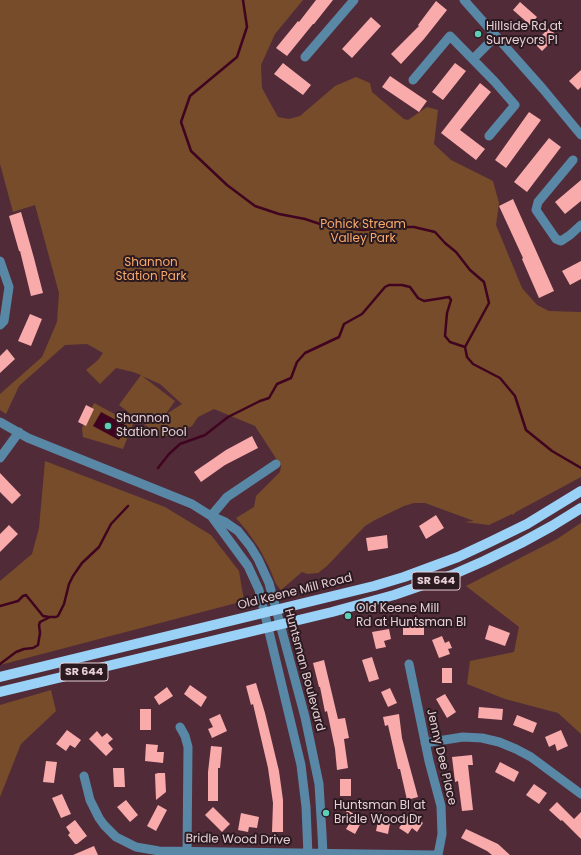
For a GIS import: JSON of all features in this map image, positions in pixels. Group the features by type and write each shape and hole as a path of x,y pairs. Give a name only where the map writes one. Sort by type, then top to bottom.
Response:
{"main road":[{"name":"Old Keene Mill Road","path":"0,677 374,586 431,568 458,557 527,524 579,492"},
{"name":"SR 644","path":"0,692 268,628 387,597 452,575 521,543 581,508"}],"street":[{"path":"305,57 354,0"},
{"path":"464,0 543,89 581,135"},
{"path":"413,80 450,36 515,105 489,136"},
{"path":"473,59 496,36"},
{"path":"573,160 538,202 536,210 556,239 561,241 570,236 581,225"},
{"path":"0,261 9,287 4,321 0,325"},
{"name":"Huntsman Boulevard","path":"0,422 54,449 192,504 238,531 250,546 264,572 276,610 305,717 315,763 321,806 323,854"},
{"path":"0,458 19,432"},
{"path":"211,516 227,497 276,464"},
{"name":"Huntsman Boulevard","path":"211,516 248,566 259,590 301,766 306,807 308,854"},
{"name":"Jenny Dee Place","path":"408,664 425,743 441,806 442,834 438,855"},
{"path":"180,727 185,736 188,747 187,853"},
{"path":"425,743 463,737 482,738 504,744 531,757 581,794"},
{"name":"Bridle Wood Drive","path":"84,776 95,813 116,837 136,847 150,850 187,853 434,855"}],"green space":[{"path":"0,0 303,0 275,34 261,65 262,88 278,117 289,119 300,116 335,86 356,77 370,83 372,92 404,119 408,120 427,107 438,110 434,144 451,160 493,181 499,203 496,225 522,288 537,305 549,311 581,312 581,477 513,515 512,514 489,525 464,522 474,521 425,503 414,503 404,506 365,526 327,566 318,573 307,574 302,572 281,590 276,584 259,548 236,518 254,507 256,496 280,472 281,466 255,426 214,409 198,417 192,426 172,435 161,437 119,405 141,375 116,368 100,384 86,370 98,360 103,353 87,344 65,345 19,386 6,414 0,410 0,394 42,357 57,322 59,293 35,205 13,212 0,164","holes":["142,376 160,384 182,404 165,415 175,401"]},
{"name":"Shannon Station Pool","path":"94,403 133,424 123,449 83,437 82,428"},
{"path":"45,461 165,507 211,535 239,571 244,601 0,665 0,581 32,554 39,528"},
{"path":"581,523 581,734 558,713 505,699 467,684 470,661 514,652 519,627 466,586 557,539"},
{"path":"51,690 56,711 21,744 0,797 0,705"}],"shaded area":[{"path":"101,412 127,426 119,440 93,426"}],"building":[{"path":"316,0 333,0 287,56 276,48"},
{"path":"436,1 447,10 424,39 401,64 391,54 419,26 418,25"},
{"path":"520,2 537,17 530,25 513,10"},
{"path":"371,17 381,26 352,58 342,49"},
{"path":"549,28 557,36 542,51 534,43"},
{"path":"283,63 311,85 303,95 274,74"},
{"path":"455,63 466,71 443,100 432,92"},
{"path":"581,70 581,87 578,90 569,81"},
{"path":"390,76 427,101 419,112 382,87"},
{"path":"480,83 491,92 460,130 485,149 476,160 441,133"},
{"path":"529,112 541,120 506,168 495,160"},
{"path":"549,138 561,147 527,192 514,182"},
{"path":"581,180 581,201 565,214 555,202"},
{"path":"513,199 554,291 539,298 522,259 523,258 499,206"},
{"path":"21,212 43,293 31,296 20,251 9,216"},
{"path":"581,261 581,279 570,285 562,271"},
{"path":"30,314 42,319 31,346 18,341"},
{"path":"7,349 15,359 0,373 0,356"},
{"path":"86,405 94,409 86,426 78,422"},
{"path":"252,436 258,448 225,465 201,482 194,472 226,450"},
{"path":"0,473 21,495 12,504 0,492"},
{"path":"436,515 444,528 426,539 419,526"},
{"path":"9,525 18,534 0,552 0,534"},
{"path":"387,535 388,548 368,551 366,538"},
{"path":"403,623 424,623 424,635 403,635"},
{"path":"489,625 510,633 505,646 485,639"},
{"path":"389,629 391,639 384,641 386,647 376,649 372,632"},
{"path":"442,636 445,643 449,641 452,648 448,649 450,654 439,658 432,640"},
{"path":"372,657 379,679 369,682 362,660"},
{"path":"324,660 338,719 345,718 349,738 344,739 348,768 337,770 335,749 327,711 325,712 313,663"},
{"path":"442,668 452,668 452,683 442,683"},
{"path":"256,683 279,771 283,800 283,832 272,832 273,803 268,768 253,704 251,705 246,686"},
{"path":"190,685 207,697 201,707 184,694"},
{"path":"167,687 173,696 159,705 154,697"},
{"path":"390,688 397,703 388,707 381,692"},
{"path":"445,694 456,712 447,718 436,699"},
{"path":"479,707 503,709 502,720 478,718"},
{"path":"140,709 151,709 151,730 140,730"},
{"path":"220,714 227,731 212,738 208,729 213,727 209,719"},
{"path":"399,714 402,738 418,797 407,800 388,725 385,726 383,717"},
{"path":"517,715 537,723 533,733 513,725"},
{"path":"67,730 81,740 75,748 70,745 66,751 56,744"},
{"path":"561,730 568,746 557,751 555,744 549,747 545,737"},
{"path":"97,731 102,737 107,733 113,739 108,743 113,749 106,756 89,739"},
{"path":"146,744 158,745 157,752 164,752 163,763 145,761"},
{"path":"211,746 222,747 220,768 218,768 218,801 208,801 208,772"},
{"path":"472,755 473,765 468,765 473,810 462,811 458,781 455,782 452,757"},
{"path":"46,761 57,762 54,783 43,782"},
{"path":"500,762 519,772 514,782 495,772"},
{"path":"113,768 124,768 125,787 114,787"},
{"path":"165,773 166,792 156,800 155,774"},
{"path":"340,779 351,779 351,796 340,796"},
{"path":"534,784 547,793 539,804 526,795"},
{"path":"62,794 71,814 61,818 52,798"},
{"path":"126,800 138,815 130,822 117,807"},
{"path":"557,802 574,819 581,812 581,839 562,820 561,821 549,810"},
{"path":"158,805 167,810 156,831 147,826"},
{"path":"213,807 230,824 222,832 205,815"},
{"path":"347,810 363,819 355,834 346,829 349,824 342,820"},
{"path":"241,813 259,817 257,828 249,827 248,832 238,830"},
{"path":"410,813 423,823 417,832 412,828 408,834 399,828"},
{"path":"75,820 87,836 77,844 75,844 68,835 70,833 66,827"},
{"path":"378,821 390,823 388,834 376,831"},
{"path":"466,829 498,844 510,855 492,855 461,838"},
{"path":"94,846 98,855 73,855"}],"waterway":[{"path":"243,0 247,27 237,57 190,96 181,122 191,151 227,185 255,206 279,214 305,219 329,227 364,230 389,227 414,227 435,232 456,252 470,270 484,282 489,303 465,347 467,357 473,364 500,378 515,396 526,430 552,451 581,468"},
{"path":"158,468 169,454 180,444 205,435 228,417 269,398 277,384 291,378 297,362 305,353 339,337 344,324 362,314 385,287 389,285 402,285 410,287 418,298 424,301 449,297 451,300 447,313 445,336 450,342 465,347"},
{"path":"0,664 16,652 33,648 38,645 40,622 50,617 58,616 64,604 69,584 73,576 82,563 99,547 111,524 128,506"},
{"path":"0,606 18,601 26,595 43,616 49,617"}],"place":[{"name":"Hillside Rd at Surveyors Pl","path":"478,34"},
{"name":"Shannon Station Pool","path":"108,426"},
{"name":"Old Keene Mill Rd at Huntsman Bl","path":"348,616"},
{"name":"Huntsman Bl at Bridle Wood Dr","path":"326,813"}],"park label":[{"name":"Pohick Stream Valley Park","path":"363,232"},
{"name":"Shannon Station Park","path":"151,270"}]}
